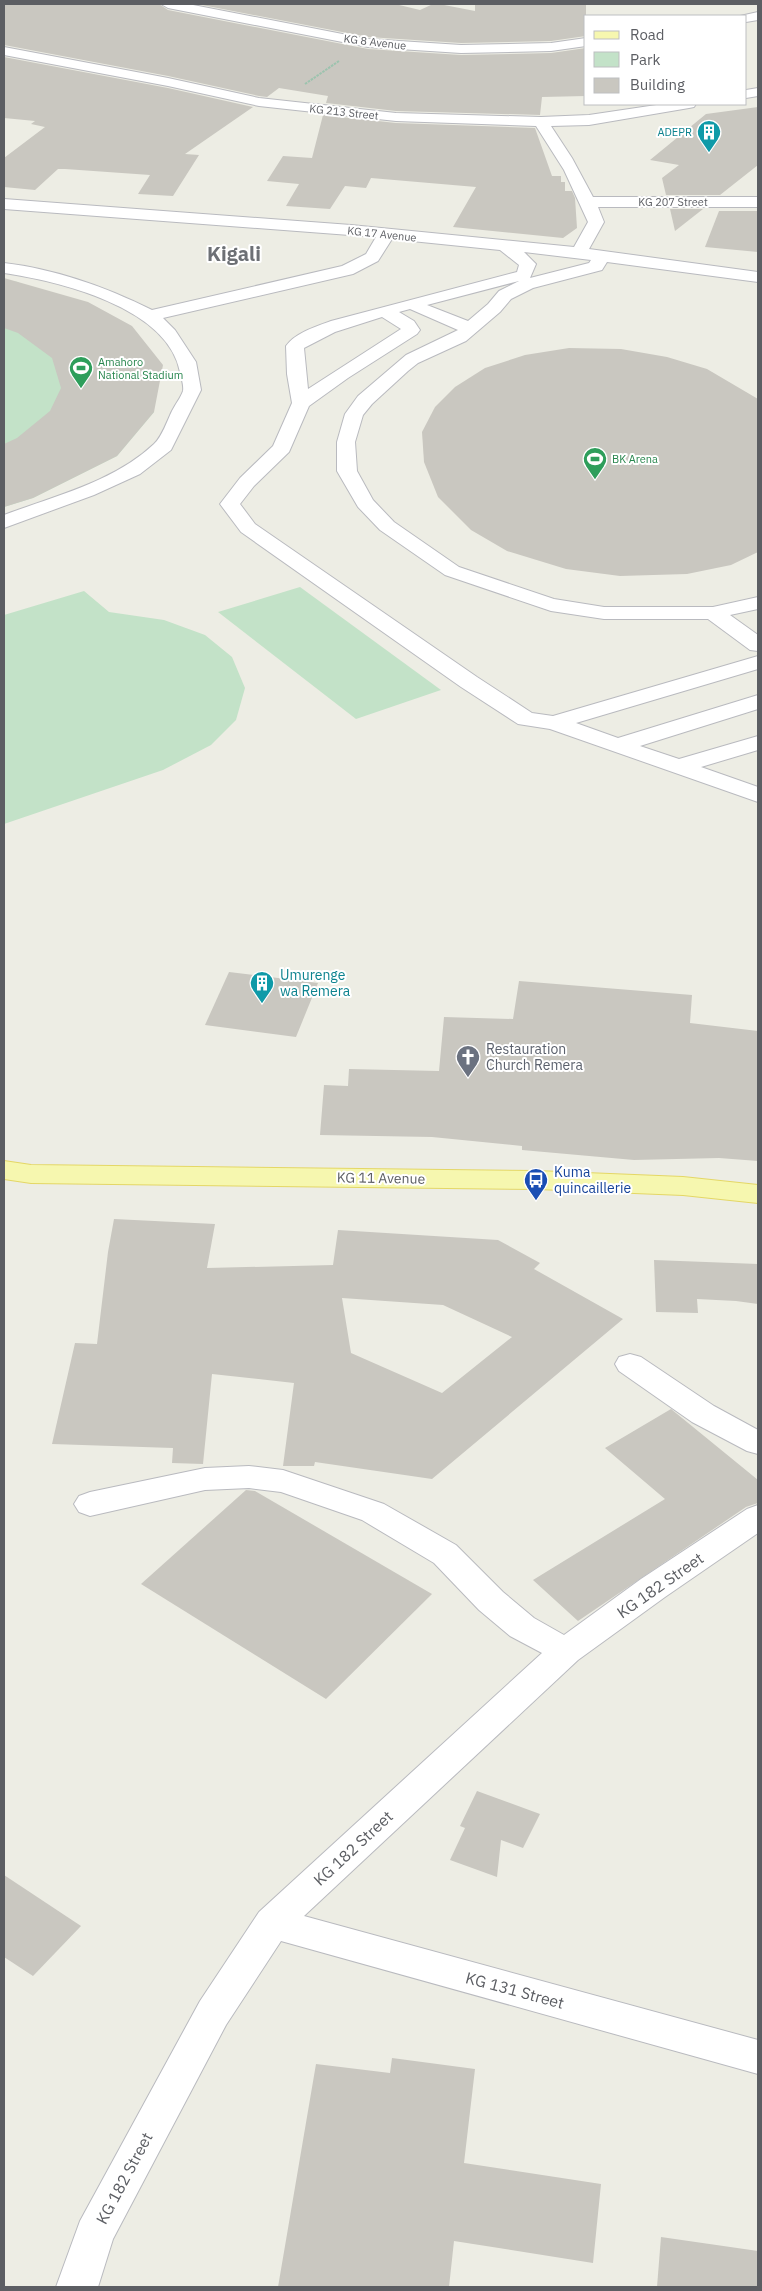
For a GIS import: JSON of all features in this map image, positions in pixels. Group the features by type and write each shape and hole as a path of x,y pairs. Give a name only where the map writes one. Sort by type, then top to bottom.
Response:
{"main road":[{"name":"KG 11 Avenue","path":"4,1170 31,1174 537,1180 683,1186 758,1194"}],"street":[{"name":"KG 8 Avenue","path":"168,4 368,43 461,49 551,47 584,42"},
{"name":"KG 213 Street","path":"4,51 283,105 396,117 540,122 589,120 683,105"},
{"path":"540,122 566,158 589,202 596,222 580,253"},
{"name":"KG 207 Street","path":"589,202 758,202"},
{"name":"KG 17 Avenue","path":"4,204 504,245 580,253 758,278"},
{"path":"150,316 347,270 367,261 378,253 386,234"},
{"path":"301,403 296,374 295,346 308,336 384,311 524,275 528,264 504,245"},
{"path":"601,256 596,266 527,284 505,295 494,308 460,337 412,359 365,400 354,414 346,442 347,471 365,503 387,526 445,566 512,594 551,605 604,613 713,613 758,603"},
{"path":"4,268 31,272 77,285 121,301 150,316 170,334 187,362 192,390 164,446 133,470 87,491 4,522"},
{"path":"412,304 446,320 471,328"},
{"path":"384,311 408,324 411,330 316,390 301,403 282,448 247,482 230,504 248,528 469,682 526,718 554,723 756,792"},
{"path":"713,613 758,645"},
{"path":"554,723 758,662"},
{"path":"619,745 758,702"},
{"path":"680,766 758,743"},
{"path":"630,1364 703,1414 758,1443"},
{"path":"90,1504 205,1479 249,1477 283,1481 373,1512 437,1549 491,1601 522,1627 566,1651"},
{"name":"KG 182 Street","path":"77,2287 94,2234 213,2013 272,1923 566,1651 653,1588 758,1518"},
{"name":"KG 131 Street","path":"272,1923 758,2057"}],"path":[{"path":"283,105 291,94 368,43"}],"green space":[{"name":"Amahoro National Stadium","path":"4,280 18,282 154,412 117,456 33,498 4,507"},
{"path":"300,587 441,690 356,719 218,612"},
{"path":"84,591 109,612 164,620 205,635 232,657 245,688 236,720 211,745 163,770 4,824 4,615"}],"building":[{"path":"4,4 159,4 168,10 368,49 461,55 551,53 584,48 584,96 542,97 540,115 396,111 326,103 328,96 279,88 267,97 259,96 168,76 4,45"},
{"path":"197,4 395,4 420,10 433,4 439,4 475,11 475,4 586,4 584,36 551,41 461,43 368,37"},
{"path":"4,57 168,88 253,107 185,154 199,155 173,196 138,194 150,175 65,169 58,169 35,190 4,187 4,158 45,127 31,124 35,121 4,118"},
{"path":"758,107 758,165 720,195 666,195 662,178 679,165 650,160 706,114"},
{"path":"323,115 396,123 535,128 552,176 561,176 561,182 565,182 565,191 572,191 575,198 577,228 563,238 453,227 476,187 371,178 366,188 345,186 330,209 286,206 299,184 267,181 283,156 312,158"},
{"path":"670,209 703,209 675,231"},
{"path":"719,211 758,211 758,252 705,247"},
{"name":"Amahoro National Stadium","path":"4,278 88,302 132,326 163,365 154,412 117,456 33,498 4,507 4,444 17,438 50,411 61,388 52,358 18,333 4,328"},
{"name":"BK Arena","path":"569,348 621,349 667,357 707,369 758,399 758,552 731,565 687,574 620,576 566,569 507,551 471,530 438,497 424,462 422,432 435,407 455,387 485,368 525,355"},
{"name":"Umurenge wa Remera","path":"229,972 318,983 296,1037 205,1025"},
{"path":"519,981 692,995 690,1023 758,1031 758,1161 719,1158 634,1160 522,1150 522,1146 432,1137 320,1135 324,1085 348,1086 349,1069 439,1071 444,1017 513,1019"},
{"path":"114,1219 215,1224 207,1268 333,1265 338,1230 498,1240 540,1263 534,1269 623,1319 432,1479 315,1462 314,1466 283,1466 294,1383 212,1374 203,1464 172,1463 173,1448 52,1444 75,1343 97,1344","holes":["342,1298 443,1305 512,1337 442,1393 351,1353"]},
{"path":"654,1260 758,1264 758,1304 697,1299 698,1313 656,1312"},
{"path":"671,1409 758,1480 758,1503 746,1507 578,1621 533,1580 665,1499 605,1448"},
{"path":"246,1490 255,1491 432,1594 326,1699 141,1584"},
{"path":"477,1791 540,1814 523,1848 501,1840 497,1877 450,1860 465,1828 460,1826"},
{"path":"4,1875 81,1926 33,1976 4,1957"},
{"path":"392,2058 475,2069 464,2163 601,2184 593,2263 454,2241 449,2287 278,2287 316,2064 390,2073"},
{"path":"661,2237 758,2251 758,2287 657,2287"}],"place":[{"name":"ADEPR","path":"709,153"},
{"name":"Amahoro National Stadium","path":"81,389"},
{"name":"BK Arena","path":"595,480"},
{"name":"Umurenge wa Remera","path":"262,1004"},
{"name":"Restauration Church Remera","path":"468,1078"},
{"name":"Kuma quincaillerie","path":"536,1201"}],"district":[{"name":"Kigali","path":"234,253"}]}
